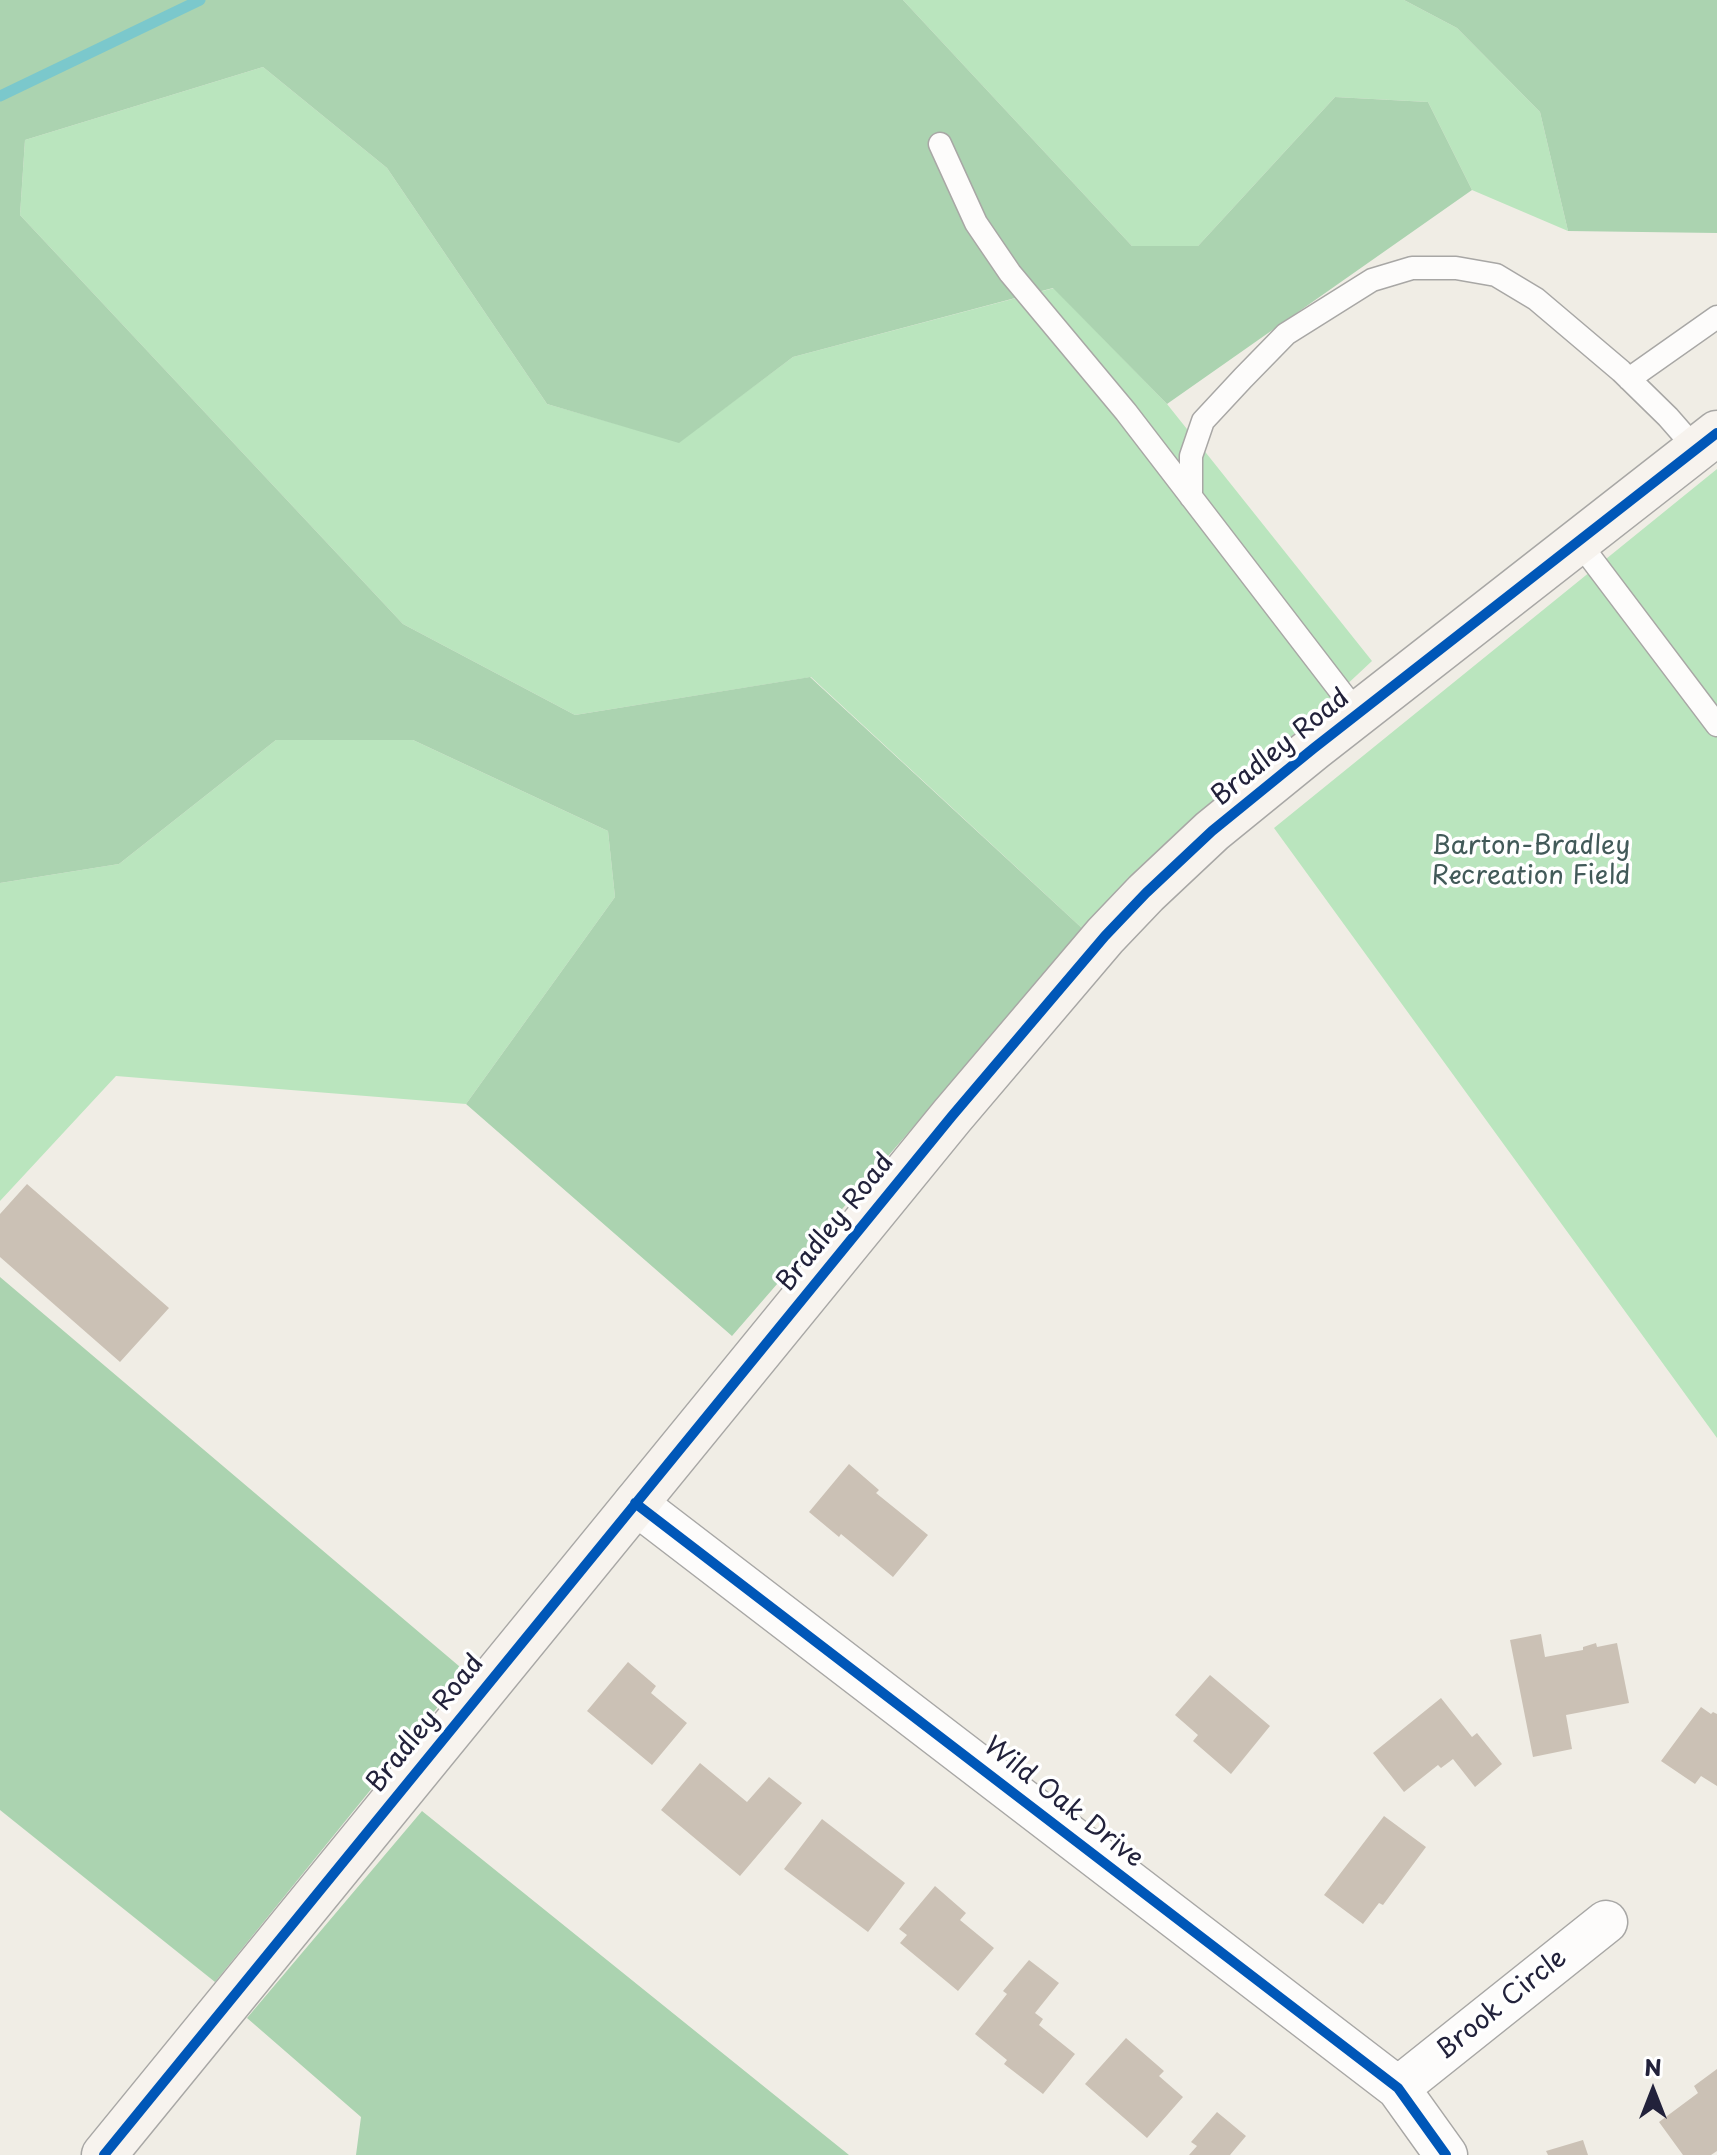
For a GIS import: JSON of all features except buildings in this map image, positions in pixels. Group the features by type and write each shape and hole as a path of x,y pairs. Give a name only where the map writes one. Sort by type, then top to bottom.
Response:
{"street":[{"name":"Bradley Road","path":"104,2155 1017,1037 1105,936 1212,831 1707,441"},
{"name":"Wild Oak Drive","path":"635,1503 1398,2088 1446,2155"},
{"name":"Brook Circle","path":"1398,2088 1606,1922"}],"lane":[{"path":"940,144 976,223 1010,273 1126,412 1358,714"},
{"path":"1191,497 1191,456 1203,421 1286,334 1372,280 1412,268 1456,268 1496,275 1536,299 1668,417 1707,441"},
{"path":"1629,379 1717,317"},
{"path":"1578,541 1717,725"}],"green space":[{"path":"0,0 903,0 1132,246 1198,246 1335,97 1428,102 1472,190 1167,404 1053,288 793,357 679,443 547,404 387,168 263,67 25,140 20,215 403,624 575,715 810,677 1084,930 732,1336 466,1104 615,897 608,831 413,740 276,740 119,864 0,883"},
{"path":"903,0 1404,0 1457,28 1540,112 1568,231 1472,190 1428,102 1335,97 1198,246 1132,246"},
{"path":"1404,0 1717,0 1717,233 1568,231 1540,112 1457,28"},
{"path":"263,67 387,168 547,404 679,442 793,357 1054,288 1167,404 1372,661 1084,930 811,677 575,715 403,624 20,215 25,140"},
{"name":"Barton-Bradley Recreation Field","path":"1717,469 1717,1438 1274,828"},
{"path":"276,740 413,740 608,831 615,897 466,1104 116,1076 0,1201 0,883 119,864"},
{"path":"0,1277 466,1672 215,1982 0,1810"},
{"path":"422,1811 849,2155 356,2155 361,2117 247,2018"}],"waterway":[{"path":"0,96 200,0"}],"cycle path":[{"path":"104,2155 952,1116 1105,936 1212,831 1717,433"},
{"path":"635,1503 1398,2088 1446,2155"}]}
